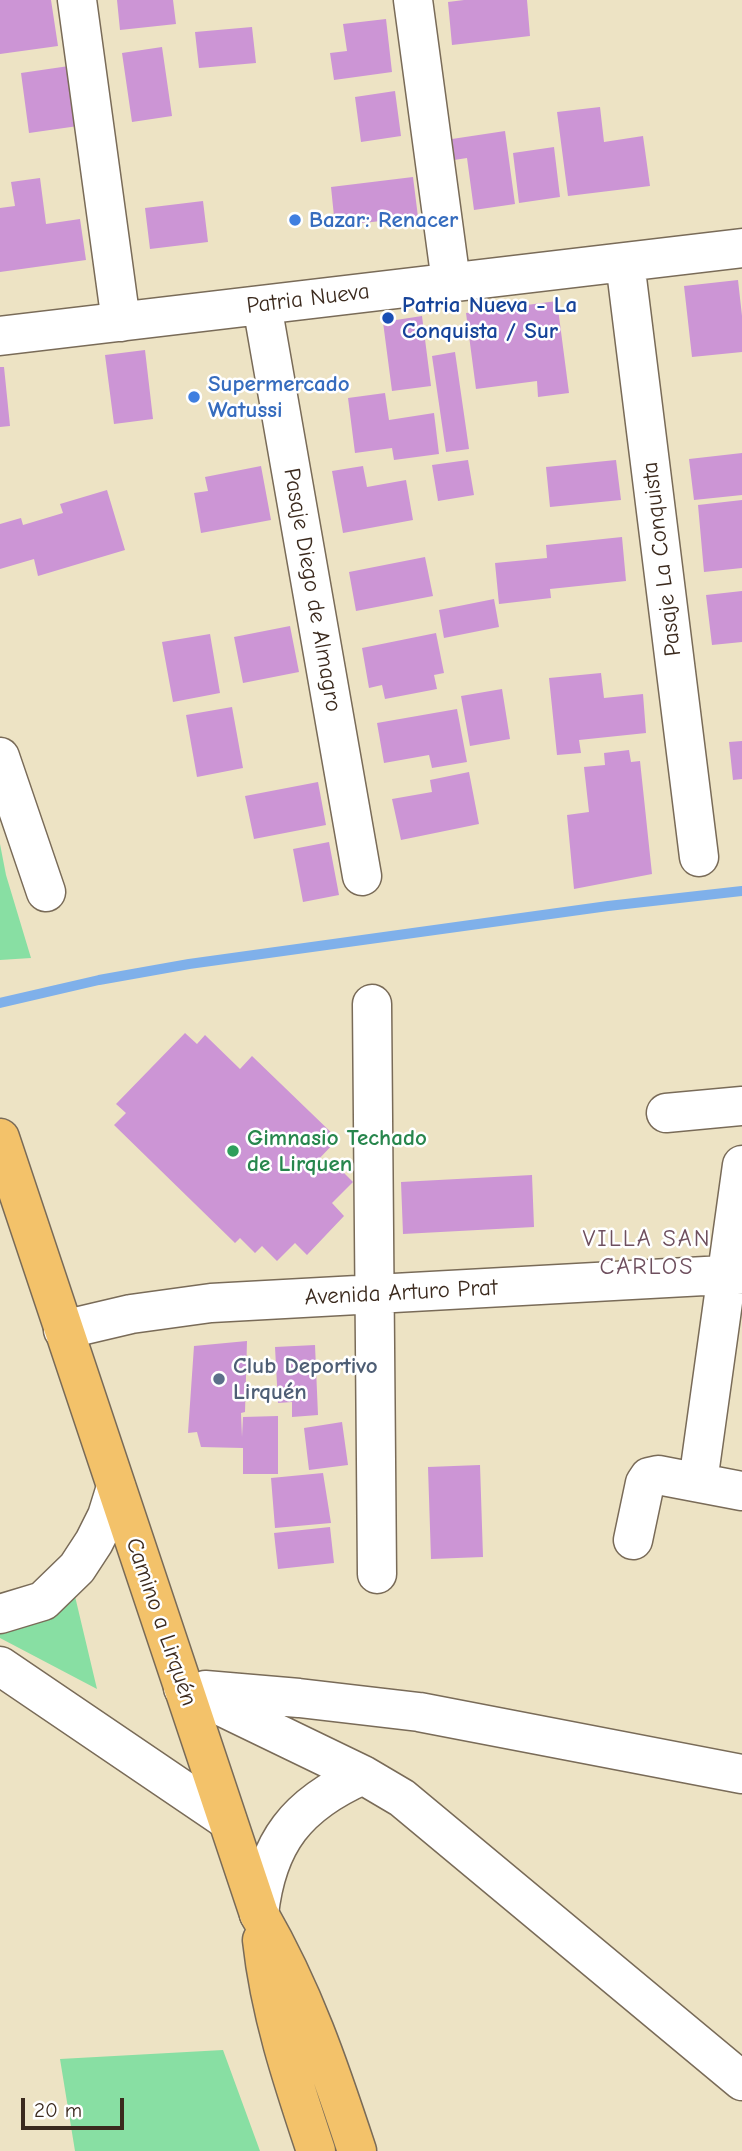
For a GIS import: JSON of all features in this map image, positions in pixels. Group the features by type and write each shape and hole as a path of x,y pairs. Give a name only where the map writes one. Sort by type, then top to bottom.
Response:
{"main road":[{"name":"Camino a Lirquén","path":"0,1138 259,1914 309,2012 357,2151"},
{"name":"Camino a Lirquén","path":"259,1914 276,2022 316,2151"}],"street":[{"path":"77,0 121,322"},
{"path":"413,0 451,282"},
{"name":"Patria Nueva","path":"0,336 742,248"},
{"name":"Pasaje La Conquista","path":"625,262 698,857"},
{"name":"Pasaje Diego de Almagro","path":"262,305 362,876"},
{"path":"0,757 46,891"},
{"path":"372,1004 377,1574"},
{"path":"666,1113 742,1107"},
{"path":"698,1482 734,1275 742,1165"},
{"name":"Avenida Arturo Prat","path":"63,1330 171,1307 734,1275"},
{"path":"633,1540 645,1483 649,1477 658,1475 742,1491"},
{"path":"0,1614 43,1601 77,1568 107,1516 116,1487"},
{"path":"0,1666 227,1820"},
{"path":"183,1688 419,1712 742,1774"},
{"path":"183,1688 363,1775 402,1798 742,2081"},
{"path":"259,1914 269,1864 295,1821 314,1801 337,1786 363,1775"}],"green space":[{"path":"0,844 6,875 31,958 0,960"},
{"path":"69,1571 97,1689 0,1638 0,1619"},
{"path":"223,2050 260,2151 75,2151 60,2059"}],"building":[{"path":"0,0 51,0 58,46 0,54"},
{"path":"117,0 173,0 176,24 120,30"},
{"path":"527,0 530,36 452,45 448,2"},
{"path":"386,19 392,72 334,80 330,53 347,51 343,24"},
{"path":"252,27 256,63 199,68 195,32"},
{"path":"162,47 172,116 132,122 122,53"},
{"path":"69,66 78,126 29,133 21,73"},
{"path":"395,91 401,136 361,142 355,97"},
{"path":"600,107 604,142 643,136 650,186 568,196 557,112"},
{"path":"505,131 515,204 474,210 467,158 454,160 452,139"},
{"path":"554,147 560,197 519,203 513,153"},
{"path":"413,177 418,217 335,226 331,187"},
{"path":"40,178 46,224 80,219 86,260 0,272 0,208 15,206 11,182"},
{"path":"203,201 208,242 150,249 145,208"},
{"path":"738,280 742,352 692,357 684,286"},
{"path":"557,301 569,393 538,397 537,381 476,389 466,313"},
{"path":"422,316 431,386 392,391 383,322"},
{"path":"145,350 153,419 114,424 105,355"},
{"path":"455,352 469,449 446,452 432,356"},
{"path":"0,367 4,367 10,426 0,427"},
{"path":"385,393 389,420 434,413 439,454 394,460 392,448 355,453 348,398"},
{"path":"742,453 742,495 694,500 689,459"},
{"path":"468,460 474,495 438,501 432,465"},
{"path":"616,460 621,500 550,507 546,467"},
{"path":"261,466 271,520 201,533 194,493 208,491 205,477"},
{"path":"363,466 367,487 406,480 413,520 343,533 332,471"},
{"path":"107,490 125,550 38,576 34,559 0,569 0,524 21,518 23,525 63,513 60,504"},
{"path":"742,500 742,568 704,572 698,505"},
{"path":"622,537 626,581 550,589 551,598 499,604 495,563 547,558 546,545"},
{"path":"425,557 433,596 356,611 349,572"},
{"path":"742,591 742,642 712,645 706,595"},
{"path":"494,599 499,627 444,638 439,610"},
{"path":"290,626 299,672 243,683 234,637"},
{"path":"436,633 444,673 434,675 437,689 385,699 382,685 369,688 362,648"},
{"path":"210,634 220,693 173,702 162,642"},
{"path":"601,673 604,698 643,694 646,733 579,740 581,753 557,755 549,678"},
{"path":"502,689 510,739 470,746 461,696"},
{"path":"232,707 243,768 197,777 186,715"},
{"path":"457,709 467,762 432,768 429,755 384,763 377,723"},
{"path":"742,741 742,779 733,780 729,742"},
{"path":"629,750 631,762 640,761 652,874 574,889 567,815 589,812 584,767 605,765 604,753"},
{"path":"469,772 479,824 401,840 392,799 432,792 430,780"},
{"path":"318,782 326,825 254,839 245,796"},
{"path":"329,842 339,895 303,902 293,849"},
{"name":"Gimnasio Techado de Lirquen","path":"185,1033 197,1044 205,1035 240,1069 252,1056 338,1139 315,1163 324,1171 333,1162 353,1182 332,1203 344,1216 307,1255 295,1243 277,1261 262,1246 255,1253 240,1238 235,1243 114,1125 126,1113 116,1104"},
{"path":"532,1175 534,1227 403,1234 401,1182"},
{"name":"Club Deportivo Lirquén","path":"247,1341 245,1412 241,1413 242,1437 243,1417 278,1416 278,1474 243,1474 243,1448 201,1447 197,1432 188,1433 194,1346"},
{"path":"315,1345 318,1415 292,1417 292,1402 278,1403 275,1347"},
{"path":"342,1422 348,1465 309,1470 304,1428"},
{"path":"480,1465 483,1557 431,1559 428,1467"},
{"path":"323,1473 331,1523 275,1528 271,1478"},
{"path":"330,1527 334,1563 278,1569 274,1533"}],"waterway":[{"path":"0,1003 99,980 189,964 608,906 742,891"}],"place":[{"name":"Bazar: Renacer","path":"295,220"},
{"name":"Patria Nueva - La Conquista / Sur","path":"388,318"},
{"name":"Supermercado Watussi","path":"194,397"},
{"name":"Gimnasio Techado de Lirquen","path":"233,1151"},
{"name":"Club Deportivo Lirquén","path":"219,1379"}],"district":[{"name":"VILLA SAN CARLOS","path":"647,1253"}]}
